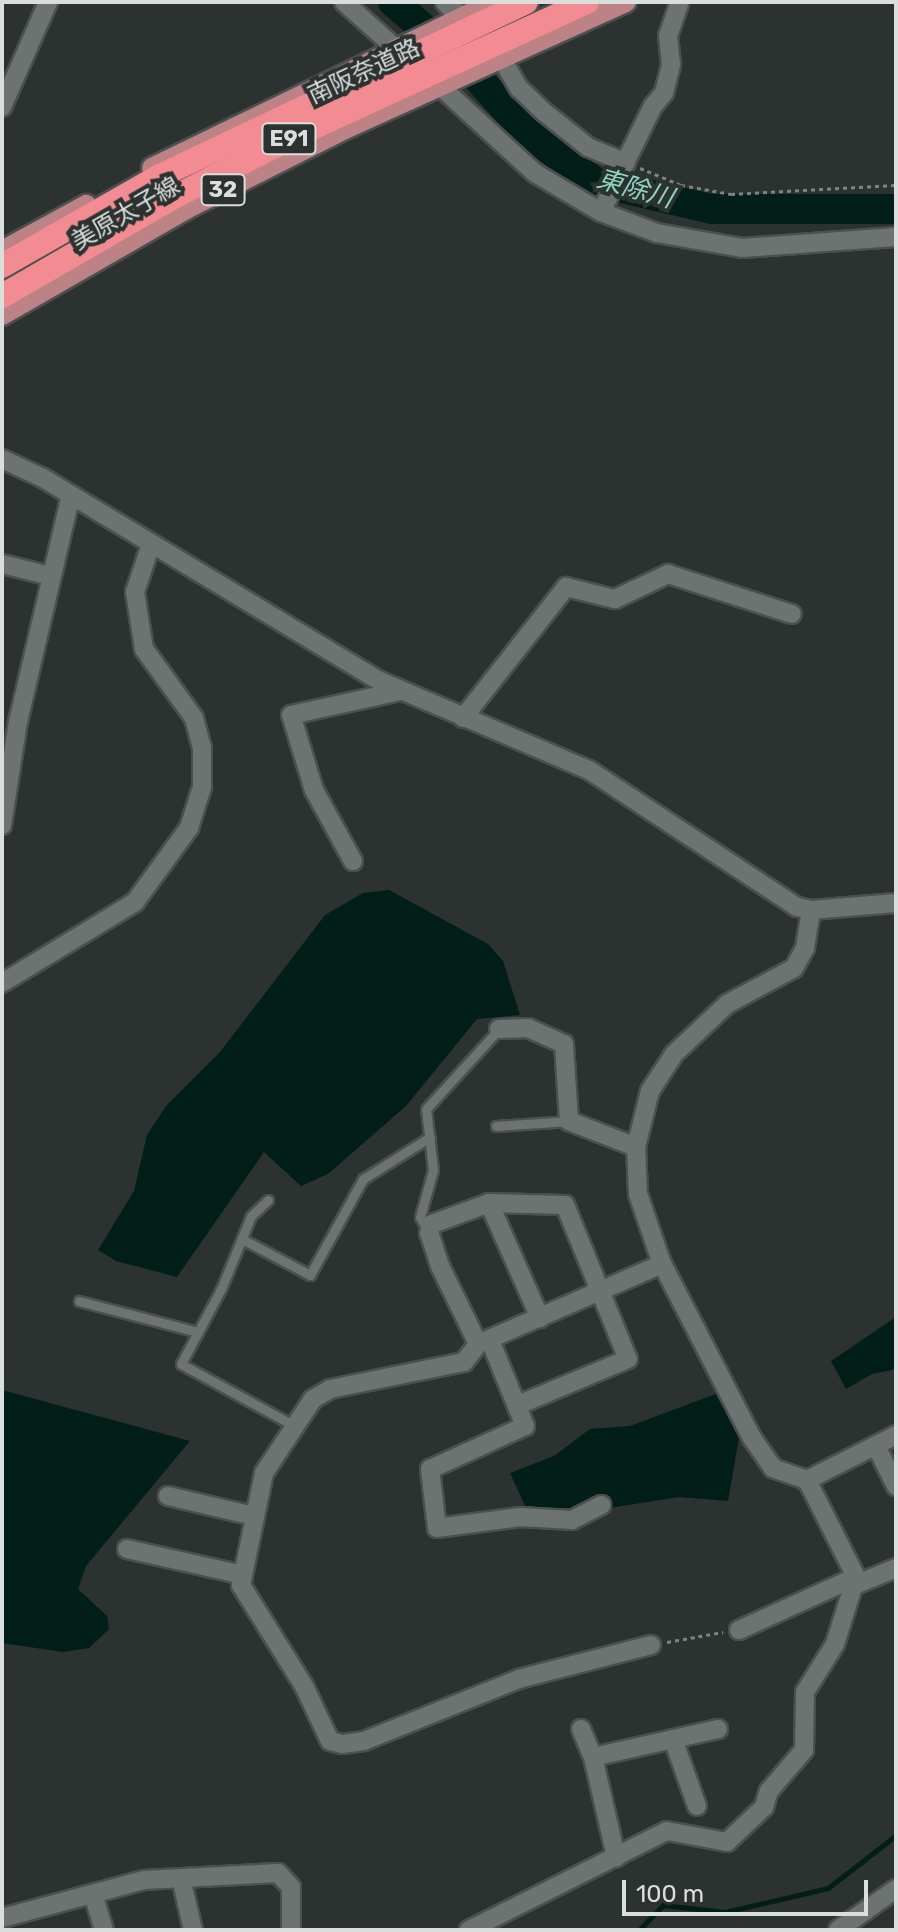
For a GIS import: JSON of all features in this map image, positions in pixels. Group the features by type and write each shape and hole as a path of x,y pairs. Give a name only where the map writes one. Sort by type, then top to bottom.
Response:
{"highway":[{"name":"南阪奈道路","path":"2,266 158,177 526,2"},
{"name":"南阪奈道路","path":"2,296 155,208 291,138 587,2"}],"main road":[{"name":"美原太子線","path":"2,251 163,162 399,44 452,12 494,2"},
{"name":"美原太子線","path":"2,315 186,209 626,2"}],"street":[{"path":"2,107 48,2"},
{"path":"344,2 399,44"},
{"path":"601,212 653,106 664,93 671,64 668,36 680,2"},
{"path":"498,61 519,88 544,112 588,147 626,163"},
{"path":"447,85 535,173 601,212 657,233 742,248 896,237"},
{"path":"2,459 71,495 150,547 400,691 589,770 797,907 811,910 896,903"},
{"path":"2,825 18,722 71,495"},
{"path":"2,983 135,902 189,828 202,787 202,748 194,718 144,649 135,592 150,547"},
{"path":"2,564 51,576"},
{"path":"463,718 566,587 615,599 668,574 792,614"},
{"path":"353,861 314,790 291,715 400,691"},
{"path":"469,1930 667,1831 727,1842 764,1807 769,1791 804,1750 809,1733 802,1708 805,1692 835,1644 856,1581 807,1480 773,1468 752,1438 662,1264 638,1194 636,1147 650,1091 674,1054 727,1004 794,968 805,948 811,910"},
{"path":"499,1029 528,1028 564,1044 569,1121 636,1147"},
{"path":"489,1203 540,1318"},
{"path":"518,1405 628,1359 565,1205 489,1203 432,1224 429,1233 518,1405 525,1426 430,1469 437,1528 520,1517 572,1520 601,1505"},
{"path":"651,1645 519,1679 364,1741 342,1744 330,1741 304,1686 241,1585 264,1473 313,1399 330,1389 464,1362 484,1342 662,1264"},
{"path":"807,1480 896,1435"},
{"path":"876,1446 896,1486"},
{"path":"168,1496 254,1516"},
{"path":"127,1549 243,1575"},
{"path":"739,1630 856,1581 896,1568"},
{"path":"581,1729 593,1757 616,1857"},
{"path":"593,1757 718,1729"},
{"path":"673,1739 697,1806"},
{"path":"7,1921 144,1880 278,1873 291,1887 291,1930"},
{"path":"181,1878 193,1930"},
{"path":"838,1930 896,1889"},
{"path":"93,1894 104,1930"}],"lane":[{"path":"429,1233 420,1217 433,1170 426,1109 499,1029"},
{"path":"496,1126 569,1121"},
{"path":"242,1239 310,1275 363,1179 430,1137"},
{"path":"268,1200 251,1216 181,1364 293,1425"},
{"path":"79,1301 198,1332"}],"path":[{"path":"626,163 681,185 731,194 896,185"},
{"path":"651,1645 739,1630"}],"shaded area":[{"path":"389,890 488,944 503,961 520,1015 477,1019 406,1106 328,1174 301,1186 264,1152 177,1277 116,1261 98,1250 134,1191 147,1135 166,1106 220,1052 325,915 363,893"},
{"path":"896,1317 896,1369 872,1374 846,1389 831,1361"},
{"path":"2,1390 190,1441 86,1566 78,1589 107,1616 109,1629 89,1648 63,1652 2,1643"},
{"path":"721,1392 740,1432 728,1501 679,1497 572,1514 527,1510 510,1473 554,1456 590,1429 630,1426"}],"waterway":[{"name":"東除川","path":"393,2 466,65 528,134 595,182 712,209 896,209"},
{"path":"639,1930 663,1905 725,1912 828,1888 896,1835"}]}
